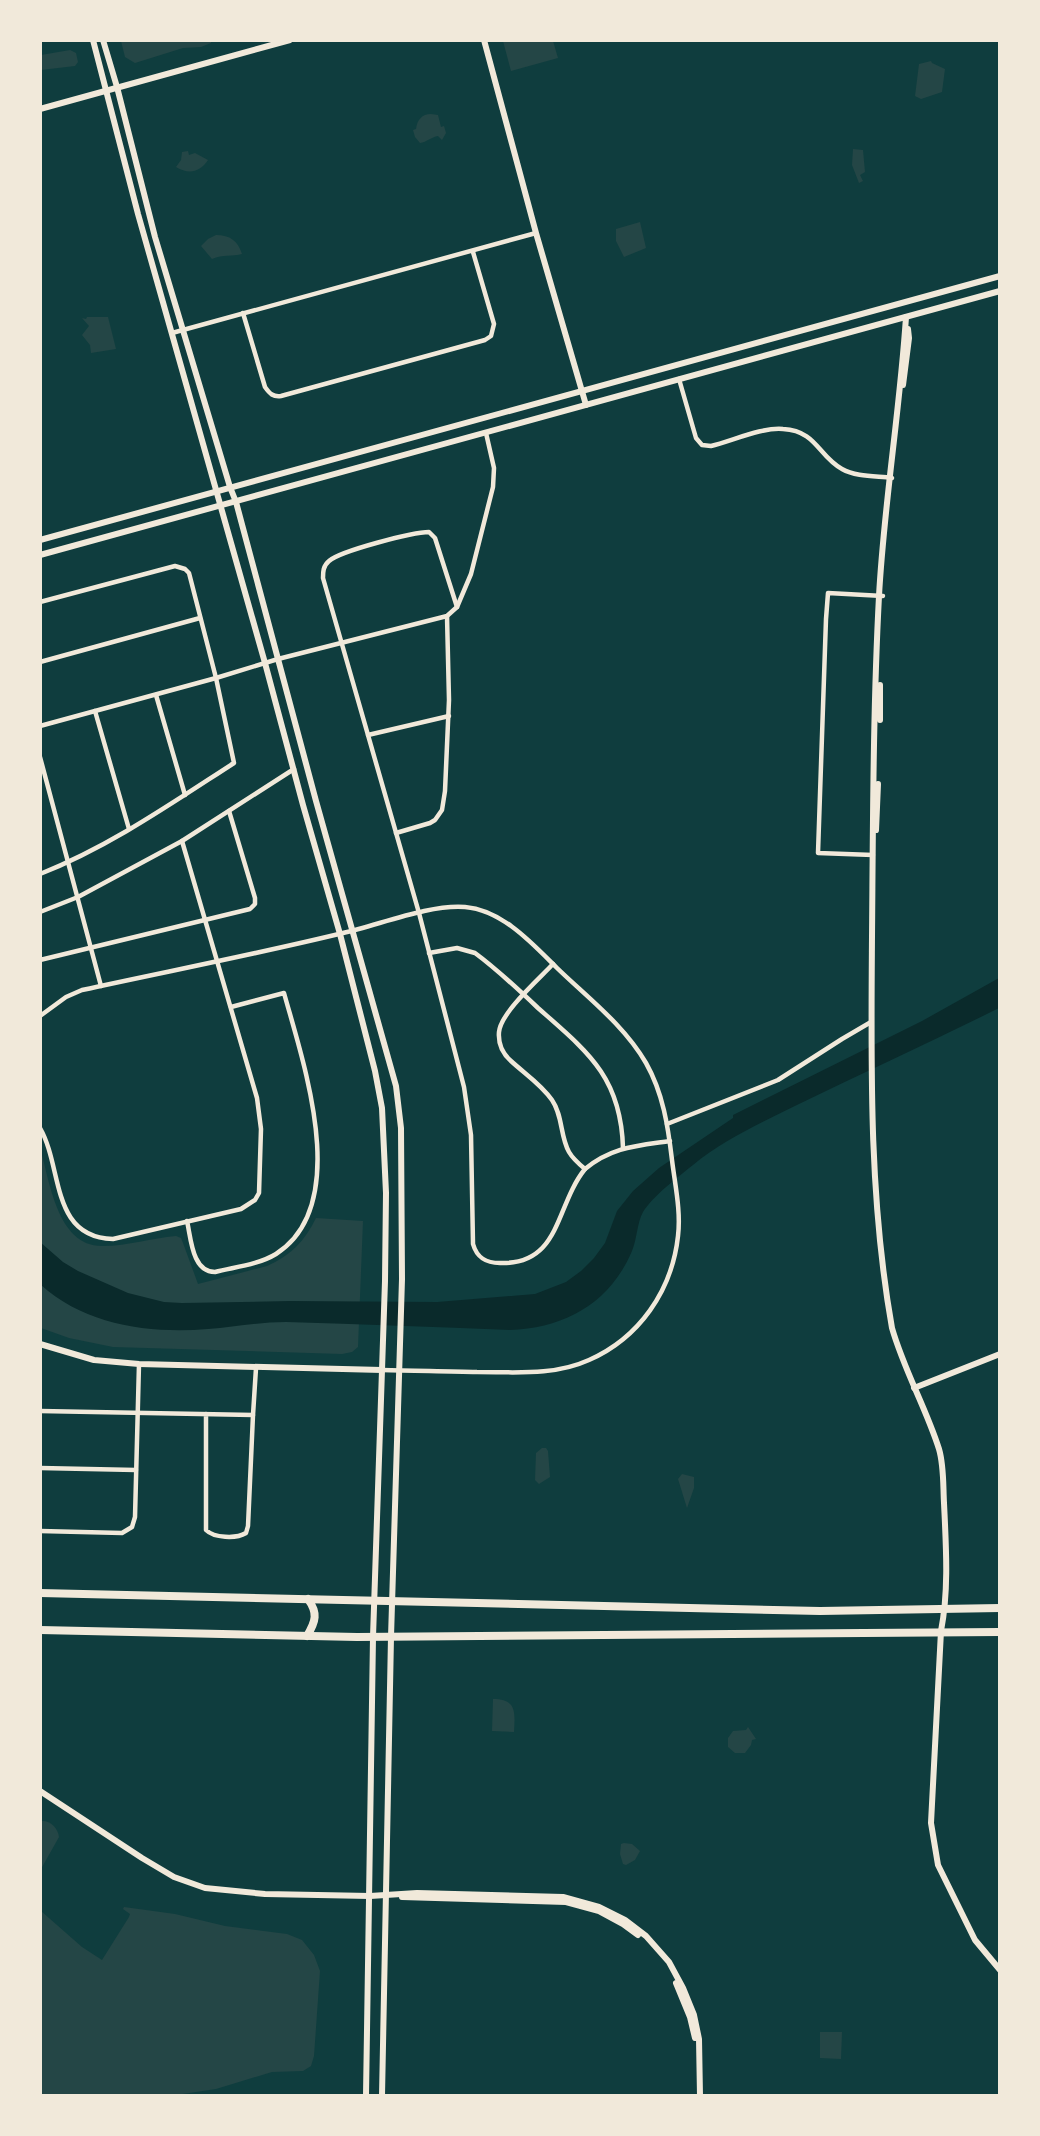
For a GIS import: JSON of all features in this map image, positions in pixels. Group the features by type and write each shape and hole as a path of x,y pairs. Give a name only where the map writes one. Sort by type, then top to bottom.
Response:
{"main road":[{"path":"40,1593 808,1611 999,1608"},
{"path":"307,1636 316,1618 314,1608 308,1599"},
{"path":"40,1630 373,1637 999,1632"}],"street":[{"path":"93,40 108,90 126,171 340,934 375,1071 382,1108 386,1194 385,1281 373,1637 366,2096"},
{"path":"103,40 154,237 236,502 396,1086 399,1104 401,1342 391,1637 382,2096"},
{"path":"40,109 290,40"},
{"path":"484,40 536,233 586,405"},
{"path":"172,333 536,233"},
{"path":"243,314 266,387 275,397 281,396 485,340 491,336 494,324 473,252"},
{"path":"40,540 999,276"},
{"path":"40,555 999,291"},
{"path":"903,304 909,338 890,477 881,596 878,820 873,855 871,1022 873,1160 889,1312 899,1351 941,1458 946,1552 945,1609 941,1631 931,1823 938,1865 943,1876 975,1940 999,1970"},
{"path":"679,379 696,438 702,445 711,446 767,430 783,429 799,432 813,440 843,470 890,477"},
{"path":"40,726 279,659 447,616 457,607 471,574 493,487 494,468 486,433"},
{"path":"457,607 433,534 424,532 370,546 333,558 325,564 323,578 419,913 469,1113 472,1236 476,1252 482,1259 492,1263 524,1261 532,1257 549,1242 574,1185 585,1170 610,1153 623,1148 670,1143"},
{"path":"40,602 175,566 189,573 216,678 234,763 129,829 69,863 40,874"},
{"path":"873,855 818,853 828,593 881,596"},
{"path":"396,833 430,823 440,815 442,810 449,716 447,616"},
{"path":"40,662 200,618"},
{"path":"156,695 185,795"},
{"path":"95,711 129,829"},
{"path":"368,735 449,716"},
{"path":"40,757 101,986"},
{"path":"40,912 78,897 182,841 294,769"},
{"path":"40,960 250,909 255,904 255,898 229,811"},
{"path":"40,1128 64,1206 71,1219 85,1232 103,1239 113,1239 241,1209 255,1200 259,1193 260,1113 182,841"},
{"path":"40,1016 82,990 340,934 419,913 453,907 482,910 505,922 553,964 621,1028 635,1046 653,1078 667,1124 678,1210 675,1252 663,1292 630,1333 590,1360 572,1366 542,1372 139,1364 94,1360 40,1344"},
{"path":"429,953 446,949 468,950 483,959 580,1045 604,1073 620,1110 623,1148"},
{"path":"553,964 524,995 502,1024 499,1030 500,1046 510,1060 536,1082 551,1100 560,1116 569,1152 585,1170"},
{"path":"187,1221 199,1266 208,1272 214,1272 264,1260 276,1254 295,1237 303,1226 314,1201 316,1125 311,1094 284,993 231,1007"},
{"path":"667,1124 778,1080 871,1022"},
{"path":"914,1388 999,1354"},
{"path":"40,1531 122,1533 128,1531 135,1523 139,1364"},
{"path":"206,1414 205,1524 208,1533 240,1536 247,1530 256,1368"},
{"path":"40,1411 253,1415"},
{"path":"40,1468 136,1470"},
{"path":"40,1791 174,1877 205,1888 265,1894 566,1902 599,1911 623,1923 643,1939 665,1964 679,1988 690,2017 695,2039 698,2096"}],"shaded area":[{"path":"121,41 211,41 201,47 183,48 135,63 125,57"},
{"path":"503,41 553,41 558,58 511,71"},
{"path":"70,50 76,53 78,62 75,66 41,70 41,55"},
{"path":"931,61 945,69 942,92 921,99 915,96 919,64"},
{"path":"431,114 438,115 441,127 444,126 446,133 442,140 438,136 420,143 413,130 416,129 420,118"},
{"path":"853,149 863,150 865,172 860,175 863,181 859,183 852,165"},
{"path":"188,151 189,155 195,153 208,160 194,171 185,171 176,167 181,160 182,152"},
{"path":"640,222 646,248 624,257 616,241 616,229"},
{"path":"216,235 233,240 242,254 212,259 201,246"},
{"path":"108,317 116,349 91,353 90,345 82,335 89,326 82,318"},
{"path":"999,978 999,1008 758,1124 705,1156 666,1187 647,1206 641,1216 632,1251 623,1269 611,1285 583,1309 549,1324 510,1330 286,1322 208,1329 164,1330 119,1324 98,1318 58,1299 41,1285 40,1242 63,1262 78,1271 128,1293 164,1302 437,1302 535,1294 566,1282 581,1271 605,1243 617,1211 633,1191 659,1168 733,1118 733,1115 922,1021"},
{"path":"40,1148 58,1210 65,1224 75,1236 87,1243 103,1246 176,1236 181,1238 198,1284 275,1262 296,1247 316,1218 363,1221 358,1347 352,1352 342,1354 113,1347 69,1338 41,1328"},
{"path":"542,1448 548,1451 550,1477 539,1484 535,1480 536,1453"},
{"path":"682,1474 694,1477 694,1488 687,1508 678,1479"},
{"path":"493,1699 507,1701 513,1708 514,1732 492,1731"},
{"path":"748,1727 756,1739 752,1740 745,1753 735,1753 728,1747 728,1738 733,1731 746,1730"},
{"path":"41,1821 53,1825 59,1837 41,1869"},
{"path":"621,1844 632,1844 640,1851 635,1860 626,1865 623,1864 620,1854"},
{"path":"124,1907 175,1914 225,1926 287,1934 302,1940 314,1955 320,1971 314,2056 311,2066 303,2071 272,2072 216,2089 176,2095 41,2095 41,1911 82,1947 102,1960 129,1917 130,1914 123,1909"},
{"path":"820,2032 842,2032 841,2059 820,2058"}]}
